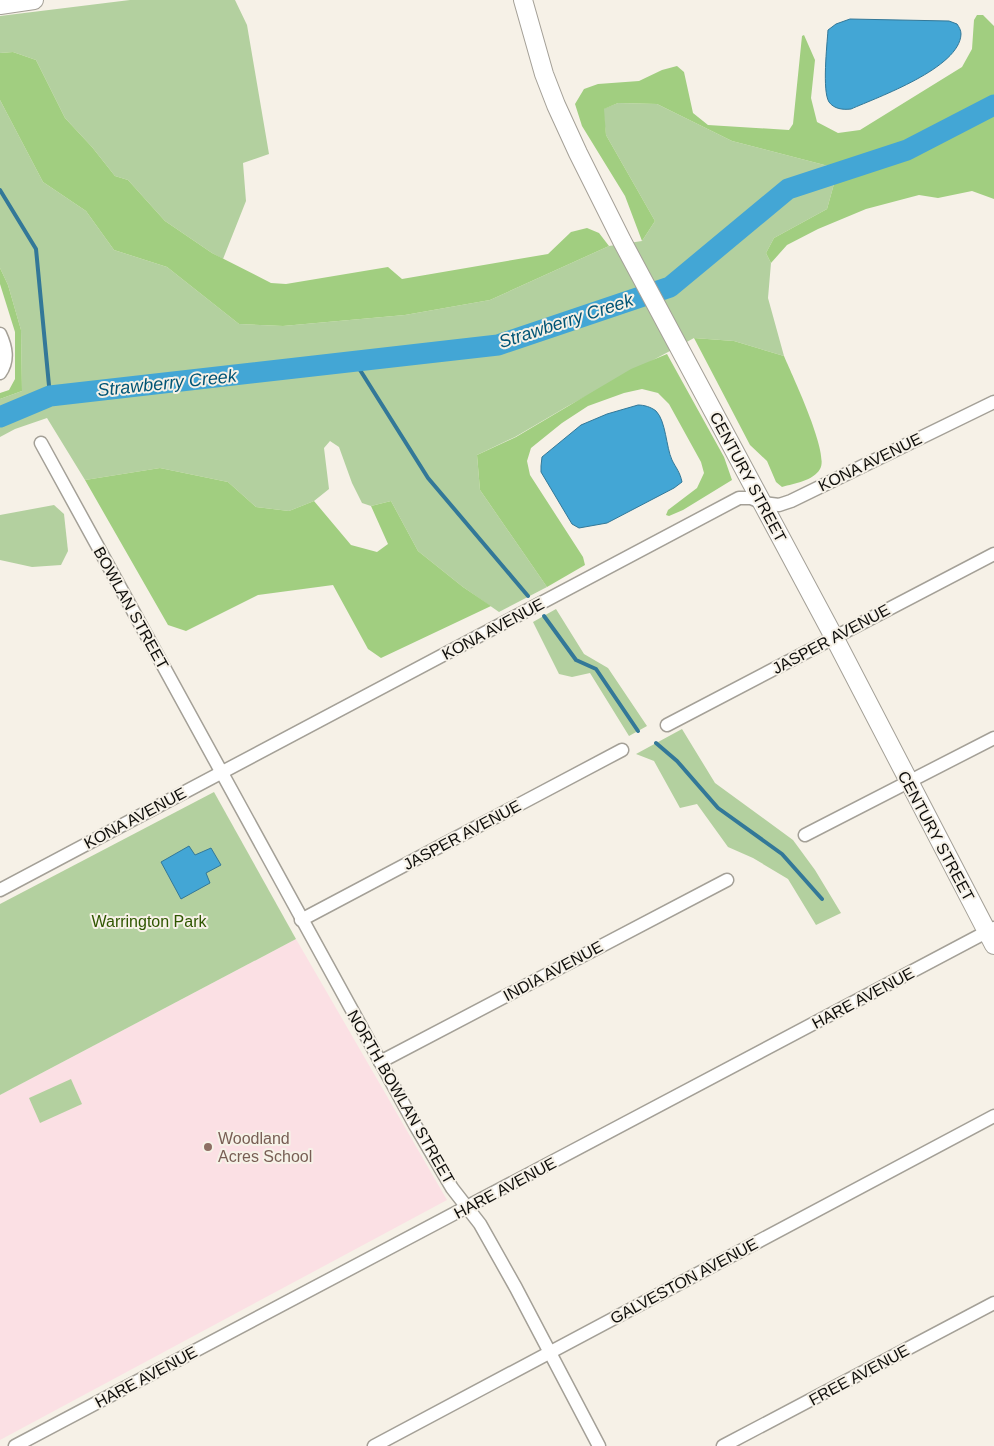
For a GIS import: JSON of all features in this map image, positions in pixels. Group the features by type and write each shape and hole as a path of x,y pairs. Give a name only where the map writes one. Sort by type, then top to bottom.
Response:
{"street":[{"path":"0,5 34,0"},
{"name":"CENTURY STREET","path":"524,0 541,65 556,105 622,241 834,637 908,782 992,935"},
{"path":"0,334 6,356 4,367 0,373"},
{"name":"KONA AVENUE","path":"0,890 739,498 751,498 763,503 778,505 791,501 994,402"},
{"name":"BOWLAN STREET","path":"41,443 222,772"},
{"name":"JASPER AVENUE","path":"667,726 994,554"},
{"path":"805,836 994,738"},
{"name":"JASPER AVENUE","path":"301,920 622,750"},
{"name":"NORTH BOWLAN STREET","path":"222,772 380,1062 448,1180 480,1224 599,1446"},
{"name":"INDIA AVENUE","path":"380,1062 727,880"},
{"name":"HARE AVENUE","path":"15,1446 992,935"},
{"name":"GALVESTON AVENUE","path":"374,1446 994,1116"},
{"name":"FREE AVENUE","path":"723,1446 994,1303"}],"shaded area":[{"name":"Woodland Acres School","path":"296,939 447,1200 0,1440 0,1095"}],"green space":[{"path":"130,0 235,0 247,25 269,154 243,163 246,201 223,259 165,221 128,180 115,176 92,147 65,118 36,60 13,52 0,53 0,16"},
{"path":"977,15 983,15 994,26 994,199 972,191 938,198 919,195 866,209 818,229 787,245 771,263 766,253 774,238 827,209 837,173 836,168 732,141 657,104 618,103 604,109 606,135 655,221 642,241 625,196 582,126 575,104 584,89 598,84 639,81 662,70 677,66 684,72 693,113 708,125 789,130 793,124 802,36 804,35 815,60 811,98 817,122 838,133 860,130 962,67 972,49 974,20"},
{"path":"13,52 36,60 65,118 92,147 115,176 128,180 165,221 212,253 271,283 286,284 388,267 402,279 548,254 571,232 587,228 599,233 609,246 490,300 405,315 283,326 239,324 167,267 114,250 86,211 43,182 0,100 0,53"},
{"path":"0,100 43,182 86,211 114,250 167,267 239,324 283,326 405,315 490,300 609,246 642,241 655,221 606,135 603,109 618,103 657,104 732,141 836,168 837,173 827,209 774,238 766,253 771,263 768,298 784,356 734,341 694,338 515,437 477,455 480,490 547,587 499,612 463,587 418,551 391,501 371,506 362,503 352,483 339,447 330,441 324,448 329,489 314,501 289,511 256,507 228,482 160,468 85,480 47,418 15,429 0,437 0,399 22,391 21,330 8,285 0,268"},
{"path":"0,268 8,285 21,330 22,391 0,399 0,393 9,390 15,379 15,332 0,284"},
{"path":"694,338 734,341 784,356 802,396 820,448 822,461 817,473 803,481 782,487 776,482 767,461 750,445"},
{"path":"667,354 724,457 732,480 683,510 669,516 666,515 668,510 697,488 704,473 701,462 669,404 658,393 642,389 624,393 588,406 562,423 531,448 527,461 530,475 583,557 585,565 547,587 480,490 477,455 516,437 631,369"},
{"path":"160,468 228,482 256,507 289,511 314,501 351,545 377,552 388,544 371,506 391,501 418,551 463,587 491,606 381,658 368,649 333,585 258,595 186,631 168,625 85,480"},
{"path":"54,505 64,514 68,551 61,565 32,567 0,560 0,515"},
{"path":"556,609 584,654 608,668 647,726 629,736 590,673 572,677 559,674 533,622"},
{"path":"682,729 715,783 793,840 815,870 841,913 816,925 788,879 753,858 728,847 697,804 680,808 654,761 636,754"},
{"name":"Warrington Park","path":"214,792 296,939 0,1095 0,904"},
{"path":"71,1079 82,1104 40,1123 29,1098"}],"water":[{"path":"850,19 949,21 957,24 961,34 957,46 933,70 916,80 851,109 842,109 836,108 831,104 827,96 828,30 836,24"},
{"path":"638,405 652,408 659,415 664,427 670,455 682,482 607,523 579,528 572,524 541,472 542,457 581,425 607,414"},
{"path":"189,846 195,855 211,848 221,865 206,873 210,883 181,899 161,862"}],"waterway":[{"name":"Strawberry Creek","path":"0,417 50,396 498,345 670,287 788,189 907,150 994,105"},
{"path":"0,190 36,249 50,396"},
{"path":"355,362 428,478 528,596"},
{"path":"544,616 576,660 596,669 638,731"},
{"path":"656,743 677,761 718,808 782,854 822,899"}],"place":[{"name":"Woodland Acres School","path":"208,1147"}]}
